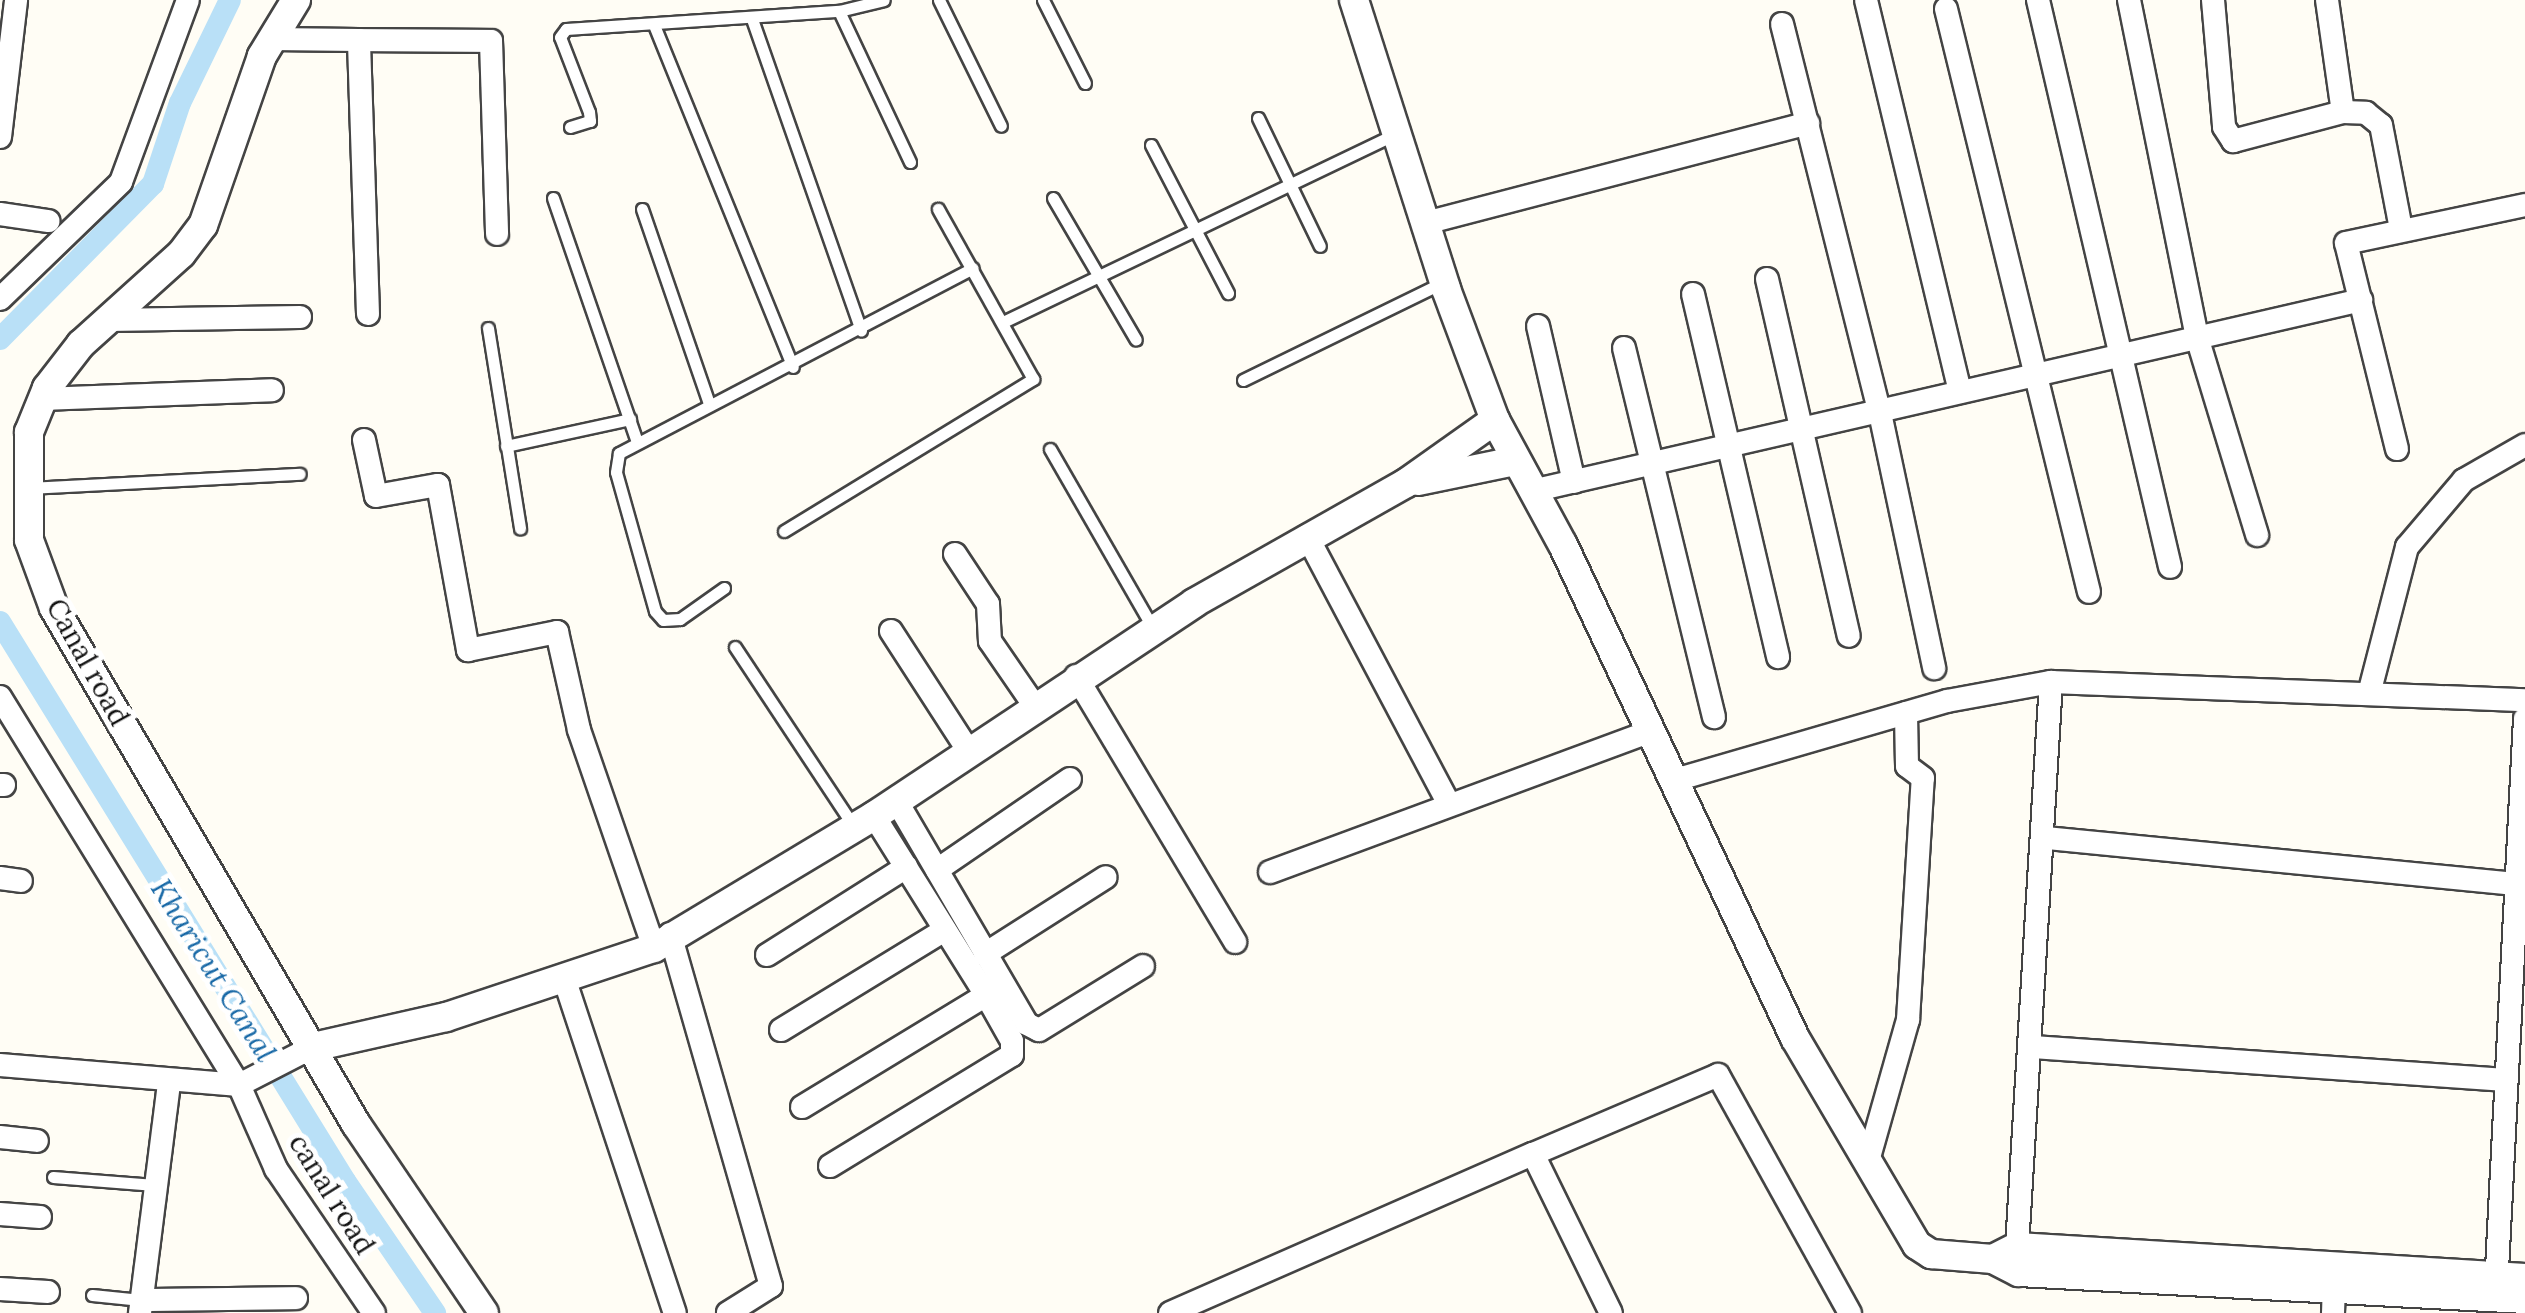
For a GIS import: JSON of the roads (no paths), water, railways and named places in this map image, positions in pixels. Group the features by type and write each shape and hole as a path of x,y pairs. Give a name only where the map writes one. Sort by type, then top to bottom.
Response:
{"street":[{"path":"0,137 16,0"},
{"path":"0,300 120,182 188,0"},
{"name":"Canal road","path":"296,0 271,39 202,225 181,254 81,344 42,399 30,432 25,488 29,540 54,608 305,1052 484,1313"},
{"path":"1354,0 1444,282 1495,420 1652,731 1795,1038 1917,1245 1931,1254 2005,1253 2436,1293"},
{"path":"1866,0 1960,392"},
{"path":"2038,0 2170,566"},
{"path":"2129,0 2197,337 2257,535"},
{"path":"2213,0 2224,127 2233,141 2343,112 2366,112 2381,125 2402,230"},
{"path":"2326,0 2343,112"},
{"path":"1946,9 2090,592"},
{"path":"1782,24 1880,412 1934,668"},
{"path":"271,39 491,41 497,234"},
{"path":"359,40 368,314"},
{"path":"1425,223 1808,123"},
{"path":"2396,449 2346,243 2525,205"},
{"path":"0,214 48,220"},
{"path":"1767,279 1849,636"},
{"path":"1693,294 1778,657"},
{"path":"1532,491 2360,300"},
{"path":"108,320 300,317"},
{"path":"1538,326 1574,482"},
{"path":"1624,348 1714,718"},
{"path":"42,399 272,390"},
{"path":"0,1065 168,1082 242,1094 305,1052 564,981 662,941 875,814 1153,628 1307,536 1406,484 1495,420"},
{"path":"364,440 376,496 438,485 468,650 557,632 580,730 662,941 770,1286 728,1313"},
{"path":"2370,690 2407,548 2464,480 2525,445"},
{"path":"1406,484 1515,461"},
{"path":"1307,536 1450,804"},
{"path":"955,554 988,604 990,642 1034,705"},
{"path":"890,632 968,750"},
{"path":"1076,676 1235,942"},
{"path":"2051,682 2046,838 2032,1047 2005,1253 2019,1272 2333,1300 2506,1284 2525,1299"},
{"path":"1675,780 1906,713 2051,682 2370,690 2525,700"},
{"name":"canal road","path":"0,696 242,1094 276,1169 374,1313"},
{"path":"1868,1160 1908,1020 1923,778 1907,766 1906,713"},
{"path":"2506,1284 2506,1080 2518,1000 2515,884 2525,718"},
{"path":"1270,872 1652,731"},
{"path":"937,870 1070,779"},
{"path":"830,1166 1012,1055 1012,1041 875,814"},
{"path":"875,814 937,870 1027,1024 1039,1030 1143,966"},
{"path":"2046,838 2515,884"},
{"path":"767,955 906,868"},
{"path":"986,954 1106,877"},
{"path":"781,1030 945,930"},
{"path":"564,981 675,1313"},
{"path":"802,1107 986,996"},
{"path":"2032,1047 2506,1080"},
{"path":"1170,1313 1718,1075 1850,1313"},
{"path":"168,1082 140,1306 296,1298"},
{"path":"0,1137 38,1141"},
{"path":"1533,1154 1611,1313"},
{"path":"0,1214 40,1217"},
{"path":"0,1289 48,1292"}],"lane":[{"path":"570,127 590,121 590,112 560,37 566,29 840,12 884,0"},
{"path":"939,0 1001,126"},
{"path":"1043,0 1085,84"},
{"path":"840,12 910,162"},
{"path":"752,19 860,330"},
{"path":"654,25 793,367"},
{"path":"1258,118 1320,246"},
{"path":"1003,322 1396,134"},
{"path":"1151,144 1228,293"},
{"path":"553,198 636,439"},
{"path":"1053,198 1136,340"},
{"path":"642,209 709,404"},
{"path":"784,531 1033,379 938,209"},
{"path":"724,588 680,619 663,620 655,611 616,472 619,453 636,439 793,367 973,268"},
{"path":"1244,380 1444,282"},
{"path":"488,328 520,528"},
{"path":"506,446 630,420"},
{"path":"1050,449 1153,628"},
{"path":"25,488 300,474"},
{"path":"735,647 875,814"},
{"path":"53,1177 155,1185"},
{"path":"92,1295 140,1306"}],"waterway":[{"name":"Kharicut Canal","path":"0,339 153,184 180,103 230,0"},
{"name":"Kharicut Canal","path":"0,622 345,1181 435,1313"}]}
